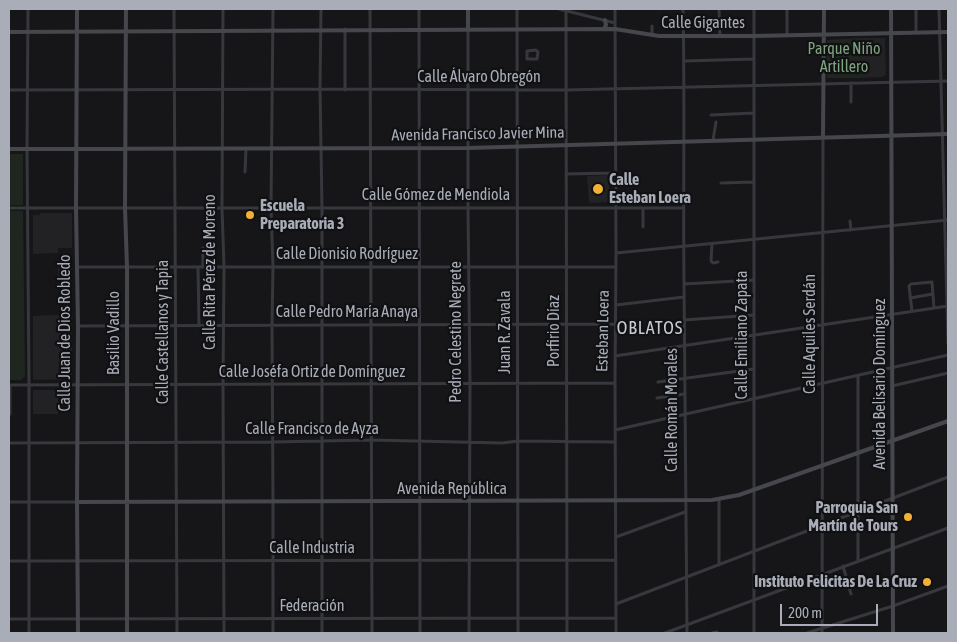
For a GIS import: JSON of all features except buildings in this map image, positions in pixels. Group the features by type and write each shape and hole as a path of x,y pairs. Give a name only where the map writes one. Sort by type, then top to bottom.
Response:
{"main road":[{"name":"Calle Juan de Dios Robledo","path":"78,9 76,150 78,267 78,633"},
{"name":"Basilio Vadillo","path":"126,9 125,208 127,267 128,633"},
{"path":"468,9 468,30"},
{"name":"Calle Aquiles Serdán","path":"822,137 824,9"},
{"name":"Avenida Belisario Domínguez","path":"891,9 893,633"},
{"path":"604,29 606,25 605,20"},
{"name":"Calle Gigantes","path":"9,32 615,29 652,36 948,32"},
{"name":"Avenida Francisco Javier Mina","path":"9,150 468,148 948,134"},
{"name":"Avenida República","path":"77,502 719,500 754,490 948,421"}],"street":[{"path":"28,9 29,633"},
{"name":"Calle Castellanos y Tapia","path":"174,9 177,633"},
{"name":"Calle Rita Pérez de Moreno","path":"223,9 224,633"},
{"path":"273,9 271,149 274,502 273,633"},
{"path":"321,9 322,633"},
{"path":"370,9 372,633"},
{"path":"419,9 420,633"},
{"name":"Juan R. Zavala","path":"517,9 518,633"},
{"path":"559,9 615,23"},
{"name":"Esteban Loera","path":"616,9 616,633"},
{"name":"Calle Román Morales","path":"683,9 685,87 683,208 684,415 687,633"},
{"path":"719,9 720,36"},
{"name":"Calle Emiliano Zapata","path":"754,9 754,633"},
{"path":"787,9 787,35"},
{"path":"916,9 916,33"},
{"path":"939,9 948,344"},
{"name":"Porfirio Díaz","path":"566,10 567,633"},
{"path":"652,26 652,36"},
{"path":"345,29 345,90"},
{"name":"Pedro Celestino Negrete","path":"468,30 469,633"},
{"path":"684,61 754,59"},
{"name":"Calle Álvaro Obregón","path":"9,90 566,90 948,81"},
{"path":"851,83 851,102"},
{"path":"711,115 754,113"},
{"path":"713,140 716,122"},
{"name":"Calle Aquiles Serdán","path":"822,137 822,633"},
{"path":"245,172 246,149"},
{"path":"566,174 616,173"},
{"path":"721,183 754,182"},
{"name":"Calle Gómez de Mendiola","path":"9,208 683,208"},
{"path":"643,208 643,227"},
{"path":"616,253 946,220"},
{"path":"850,221 851,230"},
{"path":"712,244 711,261 713,263 718,262"},
{"path":"203,267 204,248"},
{"name":"Calle Dionisio Rodríguez","path":"78,267 616,266"},
{"path":"198,267 199,325"},
{"path":"684,284 754,280"},
{"path":"912,311 909,284 932,282 934,308"},
{"path":"910,298 933,294"},
{"path":"616,305 684,297"},
{"path":"615,356 948,306"},
{"path":"684,320 754,315"},
{"name":"Calle Pedro María Anaya","path":"78,326 616,324"},
{"path":"615,430 948,355"},
{"path":"658,382 754,369"},
{"path":"892,386 948,372"},
{"path":"858,376 858,561"},
{"name":"Calle Joséfa Ortiz de Domínguez","path":"9,385 615,383"},
{"path":"9,385 10,414"},
{"path":"657,398 684,394"},
{"name":"Calle Francisco de Ayza","path":"9,443 372,440 502,443 518,441 615,442"},
{"path":"616,604 948,478"},
{"path":"719,500 719,565"},
{"path":"9,502 77,502"},
{"path":"616,537 685,512"},
{"path":"665,633 948,528"},
{"name":"Calle Industria","path":"9,561 616,560"},
{"path":"843,566 851,594"},
{"path":"807,633 893,606 948,586"},
{"name":"Federación","path":"9,620 616,618"},
{"path":"712,633 717,632"}],"shaded area":[{"path":"859,38 885,38 886,74 883,77 861,78"},
{"name":"Calle Esteban Loera","path":"609,175 609,202 589,203 587,176"},
{"path":"40,213 72,213 72,248 58,248 58,253 33,254 33,215 40,215"},
{"path":"58,262 72,262 72,281 58,281"},
{"path":"72,314 72,379 33,380 33,316"},
{"path":"33,390 58,390 58,414 33,414"}],"green space":[{"name":"Parque Niño Artillero","path":"859,38 861,78 827,78 827,40"},
{"path":"9,154 23,154 23,205 9,205"},
{"path":"9,211 23,211 25,376 21,380 9,380"},
{"path":"61,344 69,344 69,358 61,357"},
{"path":"61,360 69,360 69,374 61,374"}],"place":[{"name":"Calle Esteban Loera","path":"598,189"},
{"name":"Escuela Preparatoria 3","path":"250,215"},
{"name":"Parroquia San Martín de Tours","path":"908,517"},
{"name":"Instituto Felicitas De La Cruz","path":"927,582"}],"district":[{"name":"OBLATOS","path":"650,328"}]}
